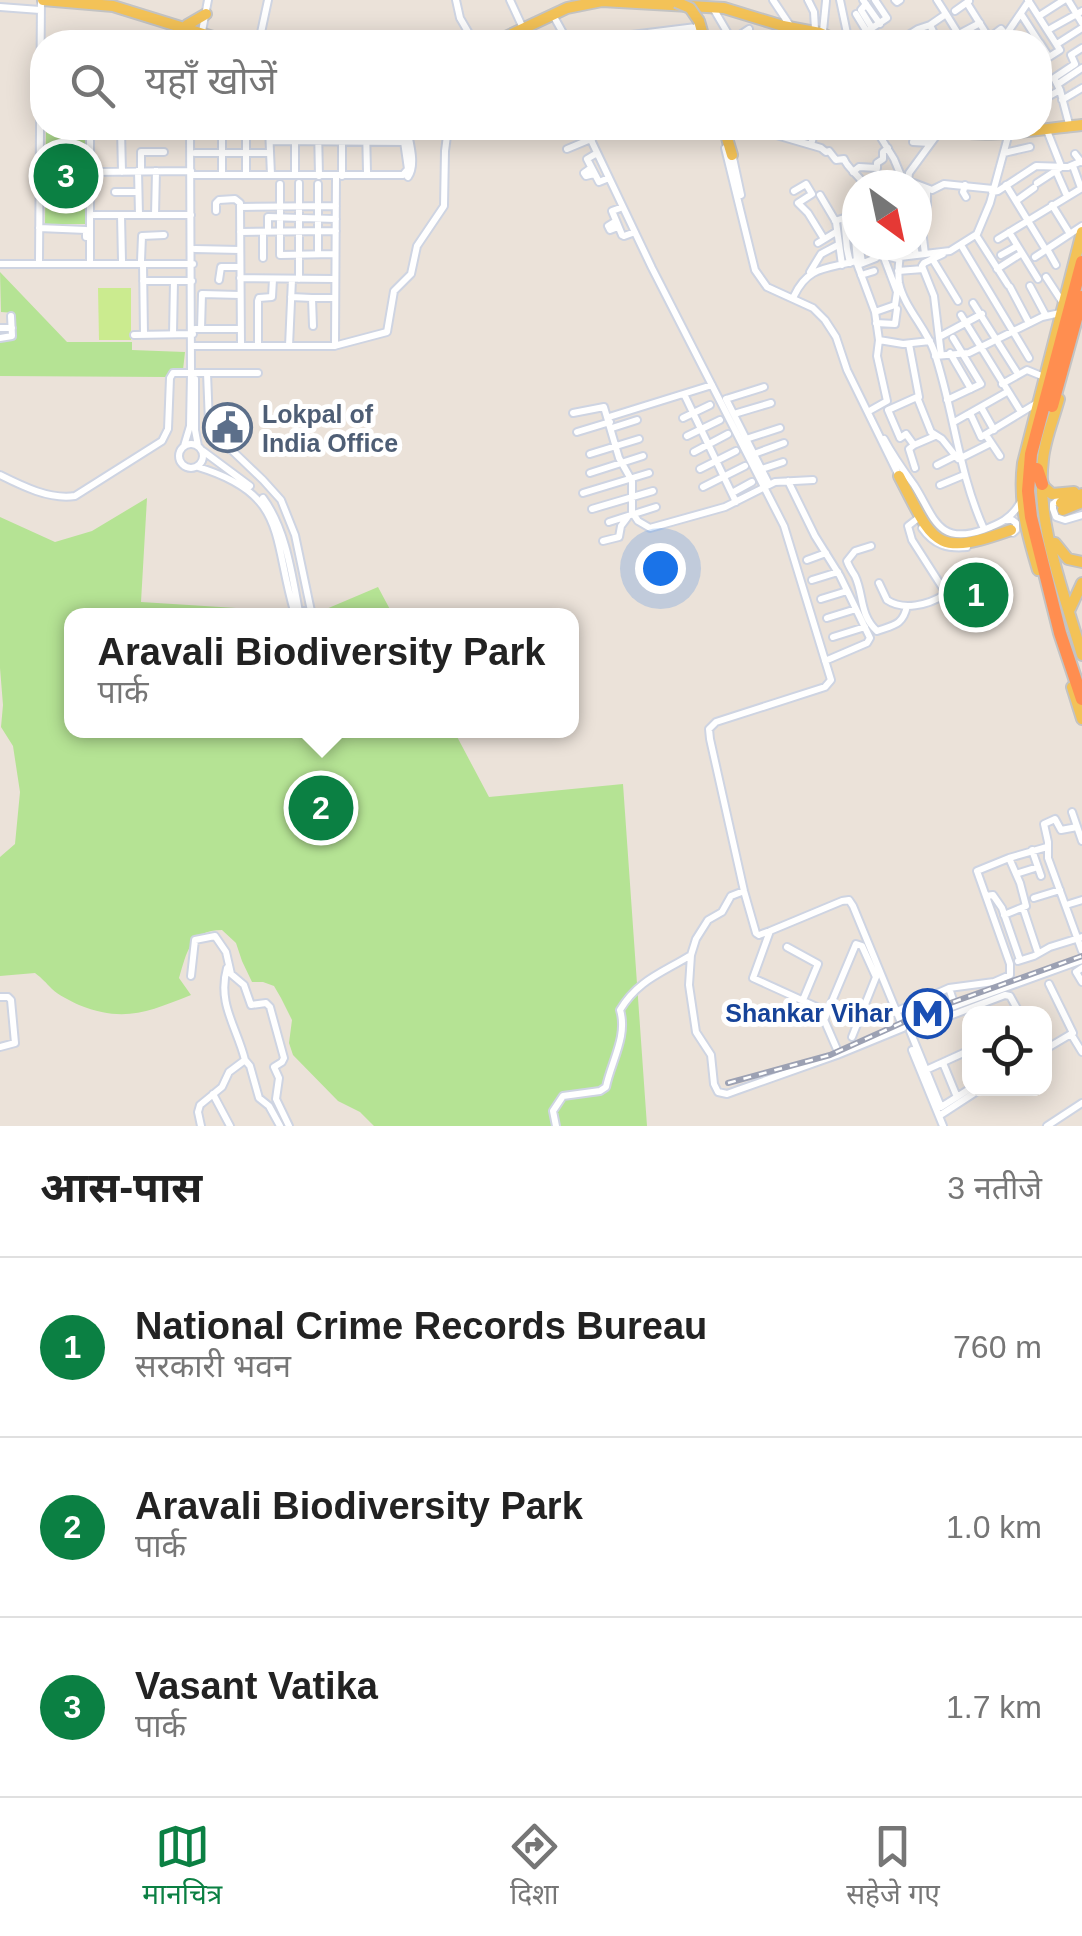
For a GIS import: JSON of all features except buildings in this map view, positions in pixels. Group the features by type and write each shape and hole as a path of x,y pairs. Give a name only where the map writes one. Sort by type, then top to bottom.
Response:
{"highway":[{"path":"1082,262 1049,379 1036,469 1036,509 1082,676"},
{"path":"1082,296 1041,400 1028,473 1031,517 1060,633 1082,700"},
{"path":"1036,469 1042,484"}],"main road":[{"path":"91,0 126,6 199,30"},
{"path":"513,30 574,0"},
{"path":"656,0 690,8 700,30"},
{"path":"520,30 552,14 598,1 739,6 784,30"},
{"path":"41,3 111,6 197,30"},
{"path":"694,3 727,9 783,30"},
{"path":"1052,126 1082,123"},
{"path":"1052,126 1082,123"},
{"path":"728,140 732,155"},
{"path":"1049,379 1078,231"},
{"path":"1082,314 1043,456 1042,484 1048,529 1082,655"},
{"path":"1041,400 1023,463 1021,496 1028,536 1082,720"},
{"path":"906,473 929,522 939,534 968,538 1009,527 1028,536"},
{"path":"1042,484 1052,494 1081,500"},
{"path":"1063,507 1081,500"},
{"path":"1048,529 1062,554 1082,562"},
{"path":"1070,612 1082,583"}],"street":[{"path":"201,30 208,0"},
{"path":"262,30 268,0"},
{"path":"456,0 467,30"},
{"path":"510,0 522,26"},
{"path":"772,0 787,30"},
{"path":"808,0 816,30"},
{"path":"840,0 846,30"},
{"path":"873,28 887,18 875,0"},
{"path":"937,0 956,30"},
{"path":"1010,30 1029,0 1048,30 1079,12"},
{"path":"1039,16 1066,0 1079,12 1082,25 1057,44"},
{"path":"813,10 827,1"},
{"path":"818,30 827,1"},
{"path":"864,2 861,10 873,28"},
{"path":"0,7 41,3 41,30"},
{"path":"651,30 697,23 694,3"},
{"path":"694,3 701,30"},
{"path":"961,4 983,30"},
{"path":"712,7 725,30"},
{"path":"552,14 563,30"},
{"path":"856,14 873,28"},
{"path":"917,30 946,14"},
{"path":"1021,14 1031,30"},
{"path":"539,21 545,30"},
{"path":"968,29 980,23"},
{"path":"930,24 934,30"},
{"path":"1052,36 1060,50 1052,56"},
{"path":"1069,124 1054,78 1075,64 1070,55 1082,48"},
{"path":"1052,93 1082,68"},
{"path":"1062,100 1082,88"},
{"path":"39,261 40,140"},
{"path":"88,261 90,140"},
{"path":"121,140 122,172"},
{"path":"192,140 193,262"},
{"path":"193,140 195,332"},
{"path":"222,140 222,175"},
{"path":"246,140 246,175"},
{"path":"269,140 271,175"},
{"path":"90,172 338,177 401,176 413,168 405,142 292,140"},
{"path":"193,346 335,346 388,332 394,291 411,274 416,246 444,206 446,140"},
{"path":"567,149 588,140"},
{"path":"590,140 712,385 734,414 762,469 766,485"},
{"path":"727,140 755,270 767,287 813,308 830,326 848,370 906,473"},
{"path":"795,140 823,148 836,160 843,158 850,170"},
{"path":"811,140 811,145"},
{"path":"883,140 897,170"},
{"path":"912,170 935,140"},
{"path":"932,253 961,245 976,235 1010,140"},
{"path":"1048,140 1067,196"},
{"path":"289,346 300,230 295,141"},
{"path":"318,141 318,254"},
{"path":"335,346 336,206 342,141"},
{"path":"366,141 367,172"},
{"path":"913,142 931,144"},
{"path":"932,190 944,184 993,191 1006,185 1030,146"},
{"path":"855,170 877,168 888,148"},
{"path":"139,215 141,152 164,152"},
{"path":"194,152 270,153"},
{"path":"597,153 587,159 592,171 599,182 609,178"},
{"path":"1004,153 1019,162 1038,166 1059,168 1079,163"},
{"path":"998,239 1082,188 1076,154"},
{"path":"732,155 758,267 770,285 817,306 830,318 872,413 932,518 942,529 962,534 1009,527"},
{"path":"1016,201 1059,168"},
{"path":"155,215 156,171"},
{"path":"193,176 271,175 318,180 338,177"},
{"path":"280,184 280,255 335,254"},
{"path":"794,192 806,184 812,194 798,203 808,212 821,241 836,232"},
{"path":"1006,185 1056,265"},
{"path":"964,186 966,197"},
{"path":"116,192 138,192"},
{"path":"820,195 836,222 838,244 854,264"},
{"path":"216,211 216,202 221,200 237,200 240,207 240,346"},
{"path":"240,207 336,206"},
{"path":"1035,257 1078,231 1052,206"},
{"path":"623,207 612,211 617,224 623,236 635,232"},
{"path":"90,215 191,215"},
{"path":"121,215 122,261"},
{"path":"263,258 268,218 336,219"},
{"path":"836,222 844,218 846,249 875,312 879,340 876,356 887,401"},
{"path":"40,228 86,230 88,261"},
{"path":"240,232 336,230"},
{"path":"938,356 963,354 1062,308 1009,232"},
{"path":"144,335 141,236 164,235"},
{"path":"976,235 1029,324"},
{"path":"810,274 821,254 838,244"},
{"path":"961,245 1029,358"},
{"path":"1001,255 1017,246"},
{"path":"968,257 984,248"},
{"path":"195,250 240,250"},
{"path":"943,252 943,256 922,264 934,296 938,356 954,422 957,458 984,529"},
{"path":"997,269 1022,254"},
{"path":"854,260 854,264"},
{"path":"854,264 856,260"},
{"path":"794,296 810,274 868,260"},
{"path":"881,260 938,356"},
{"path":"875,312 894,307 899,291 899,260"},
{"path":"933,260 958,301"},
{"path":"0,262 193,262"},
{"path":"0,262 142,262"},
{"path":"219,280 220,267 240,267"},
{"path":"898,272 923,269"},
{"path":"861,275 874,271"},
{"path":"240,278 335,279"},
{"path":"198,467 203,460 195,430 193,346 201,295 260,298 272,295 272,278"},
{"path":"143,282 193,281"},
{"path":"174,282 174,334"},
{"path":"1030,286 1046,316"},
{"path":"291,296 335,298"},
{"path":"258,346 260,298"},
{"path":"312,298 313,326"},
{"path":"974,303 1018,374"},
{"path":"876,323 895,324 897,309"},
{"path":"939,337 982,314"},
{"path":"960,315 1021,412"},
{"path":"0,338 12,337 11,316"},
{"path":"0,328 12,328"},
{"path":"134,335 240,329"},
{"path":"947,400 980,383 953,338"},
{"path":"879,340 909,344 930,341"},
{"path":"909,344 930,431 957,458"},
{"path":"950,353 971,388"},
{"path":"1002,384 1027,370 1049,379"},
{"path":"0,475 53,495 75,496 162,442 168,428 170,378 176,372 258,373"},
{"path":"193,373 190,426 180,452 181,462 187,468 198,467 229,478 260,500 276,536 292,594"},
{"path":"207,373 207,414 213,430 275,492 290,523 312,608"},
{"path":"577,432 712,385"},
{"path":"723,400 764,387"},
{"path":"954,422 1008,392"},
{"path":"684,394 736,502"},
{"path":"872,413 894,398 897,405"},
{"path":"914,445 906,434 900,438 888,410 920,398"},
{"path":"723,400 786,531 831,680 828,685 716,722 710,729 714,758 756,933 770,932 848,900 853,906 879,976 852,1037"},
{"path":"970,414 980,437 1041,400"},
{"path":"734,414 771,403"},
{"path":"683,418 710,405"},
{"path":"573,413 603,407 631,479 632,514 643,525 654,528 736,502 766,485 813,480"},
{"path":"980,408 994,430"},
{"path":"872,413 885,411"},
{"path":"610,422 637,420"},
{"path":"687,436 720,420"},
{"path":"746,439 780,428"},
{"path":"694,452 728,434"},
{"path":"986,435 1000,456"},
{"path":"937,436 927,437 909,449 902,489 932,540 947,547 968,547 1009,527 1021,496"},
{"path":"590,454 639,440"},
{"path":"754,454 784,443"},
{"path":"937,465 991,443"},
{"path":"184,446 200,448 254,489 267,504 278,528 294,608"},
{"path":"700,470 736,450"},
{"path":"590,472 642,456"},
{"path":"762,469 783,462"},
{"path":"704,488 745,466"},
{"path":"583,494 650,473"},
{"path":"940,485 964,475"},
{"path":"788,480 870,638 824,661"},
{"path":"732,493 752,482"},
{"path":"592,509 653,491"},
{"path":"609,522 656,507"},
{"path":"603,542 619,537 620,526 632,514"},
{"path":"880,583 890,604 907,606 936,600 944,593 910,536 908,526 917,519"},
{"path":"278,528 290,523"},
{"path":"871,546 856,551 847,562 870,624 876,630 896,624 903,620 907,606"},
{"path":"806,560 826,553"},
{"path":"812,580 838,572"},
{"path":"292,594 307,588"},
{"path":"884,593 895,588"},
{"path":"821,599 847,590"},
{"path":"827,618 856,609"},
{"path":"834,637 865,627"},
{"path":"1072,812 1082,841"},
{"path":"1077,827 1061,830 1056,820 1044,822 1047,848 1082,950"},
{"path":"897,1010 949,988 1010,976 1010,964 978,871 1047,848"},
{"path":"1016,874 1039,871 1032,850"},
{"path":"1004,915 1026,905 1009,858"},
{"path":"1034,898 1060,890"},
{"path":"744,891 731,896 723,911 708,920 691,955 689,985 696,1032 711,1055 718,1092 732,1092 840,1054 954,1006 1082,960"},
{"path":"986,896 993,895 1004,915 1020,960"},
{"path":"1066,905 1082,900"},
{"path":"1023,908 1038,954"},
{"path":"770,932 753,978 819,1008 840,1054"},
{"path":"191,976 194,944 200,938 216,937 226,952 233,978 244,985 251,1005 270,1007 284,1058 274,1068 280,1078 276,1098 289,1126"},
{"path":"1010,964 1080,937"},
{"path":"824,1019 856,944 862,946 897,1010 941,1112"},
{"path":"787,947 818,964 803,1000"},
{"path":"556,1126 553,1110 560,1098 606,1087 620,1039 620,1010 634,990 691,955"},
{"path":"228,967 224,980 227,1013 259,1098 270,1106 280,1126"},
{"path":"1082,968 1076,971 1082,982"},
{"path":"1050,984 1082,1052"},
{"path":"949,988 954,1006"},
{"path":"974,1006 1005,994 1016,1006"},
{"path":"0,997 11,1000 15,1042 0,1047"},
{"path":"943,1126 910,1033 962,1010"},
{"path":"1052,1045 1082,1027"},
{"path":"926,1070 962,1054"},
{"path":"201,1126 199,1107 222,1087 228,1072 245,1060"},
{"path":"943,1062 957,1097"},
{"path":"213,1094 230,1126"},
{"path":"941,1112 962,1094"},
{"path":"941,1112 968,1096"},
{"path":"1047,1126 1082,1104"}],"green space":[{"path":"46,140 86,140 85,224 45,224"},
{"path":"0,272 67,342 132,342 132,350 185,352 183,370 169,371 166,377 0,376 0,339 15,338 15,313 1,312"},
{"path":"98,288 131,288 131,340 99,340"},
{"path":"147,498 141,602 235,608 64,608 64,738 458,738 489,797 623,784 647,1126 374,1126 360,1112 338,1101 293,1055 289,1043 292,1020 281,998 274,986 252,982 236,943 222,930 196,938 188,951 179,978 191,995 136,1013 109,1013 79,1005 35,973 0,976 0,857 15,844 20,792 13,746 1,727 0,517 55,542 92,531"},
{"path":"378,587 389,608 328,608"}],"tunnel":[{"path":"1011,530 1063,510"}],"railway":[{"path":"728,1083 830,1055 928,1011 1082,956"}],"place":[{"name":"Vasant Vatika","path":"66,176"},
{"name":"Lokpal of India Office","path":"227,428"},
{"name":"National Crime Records Bureau","path":"976,595"},
{"name":"Aravali Biodiversity Park","path":"321,808"},
{"name":"Shankar Vihar","path":"928,1013"}]}
